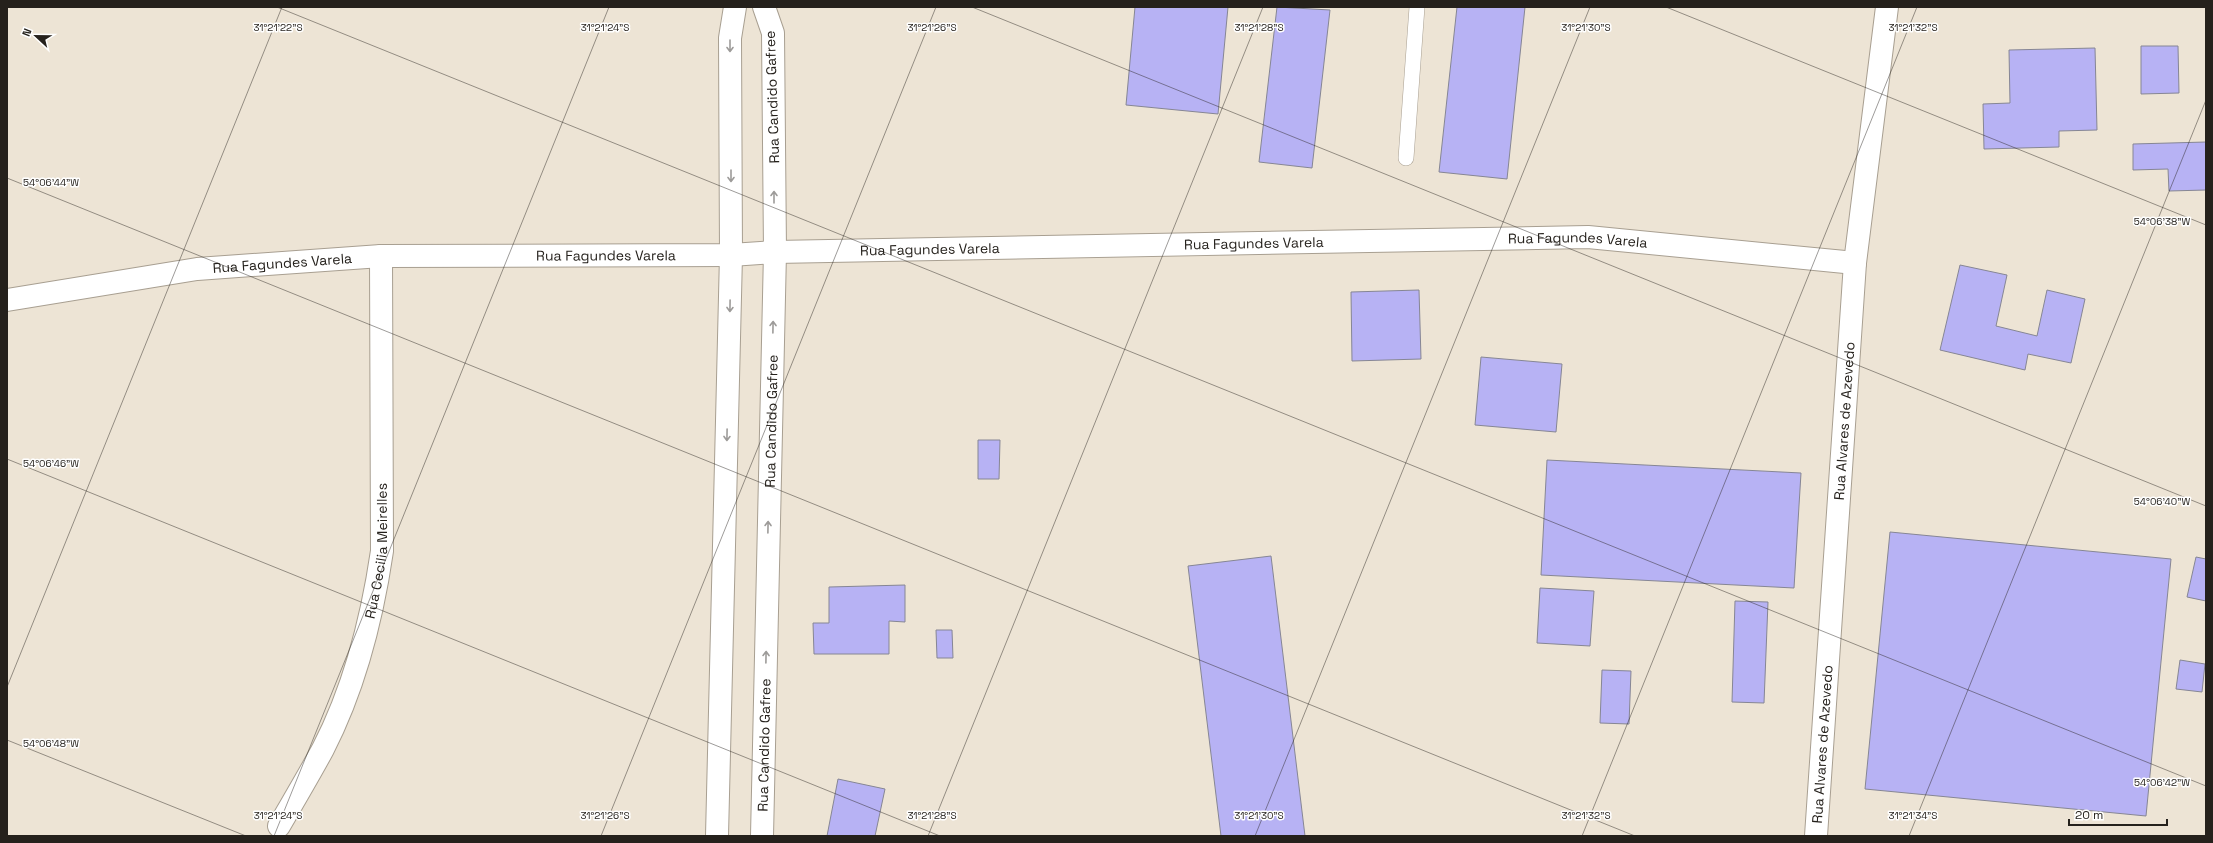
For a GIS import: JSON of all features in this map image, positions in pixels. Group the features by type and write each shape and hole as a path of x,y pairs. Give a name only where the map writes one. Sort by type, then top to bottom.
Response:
{"street":[{"path":"717,836 731,255 730,38 735,7"},
{"name":"Rua Candido Gafree","path":"762,836 774,252 773,33 764,7"},
{"name":"Rua Alvares de Azevedo","path":"1816,836 1855,262 1887,7"},
{"name":"Rua Fagundes Varela","path":"7,300 197,269 381,256 731,255 774,252 1588,237 1855,262"},
{"name":"Rua Cecilia Meirelles","path":"279,826 323,748 336,719 363,648 377,588 382,551 381,256"}],"lane":[{"path":"1406,158 1417,7"}],"building":[{"path":"1135,7 1228,7 1218,114 1126,105"},
{"path":"1277,7 1330,10 1312,168 1259,162"},
{"path":"1457,7 1525,7 1507,179 1439,172"},
{"path":"2141,46 2178,46 2179,93 2141,94"},
{"path":"2095,48 2097,130 2059,131 2059,147 1984,149 1983,104 2010,103 2009,50"},
{"path":"2206,142 2206,190 2169,191 2168,169 2133,170 2133,144"},
{"path":"1960,265 2007,275 1996,326 2037,336 2047,290 2085,299 2071,363 2028,354 2025,370 1940,350"},
{"path":"1419,290 1421,359 1352,361 1351,292"},
{"path":"1481,357 1562,364 1556,432 1475,425"},
{"path":"978,440 1000,440 999,479 978,479"},
{"path":"1547,460 1801,473 1794,588 1541,575"},
{"path":"1890,532 2171,559 2146,816 1865,789"},
{"path":"1271,556 1305,836 1221,836 1188,566"},
{"path":"2196,557 2206,559 2206,601 2187,597"},
{"path":"905,585 905,622 889,621 889,654 814,654 813,623 829,623 829,587"},
{"path":"1540,588 1594,591 1590,646 1537,643"},
{"path":"1735,601 1768,602 1764,703 1732,702"},
{"path":"936,630 952,630 953,658 937,658"},
{"path":"2180,660 2205,664 2202,692 2176,689"},
{"path":"1602,670 1631,671 1629,724 1600,723"},
{"path":"838,779 885,789 875,836 827,836"}]}
